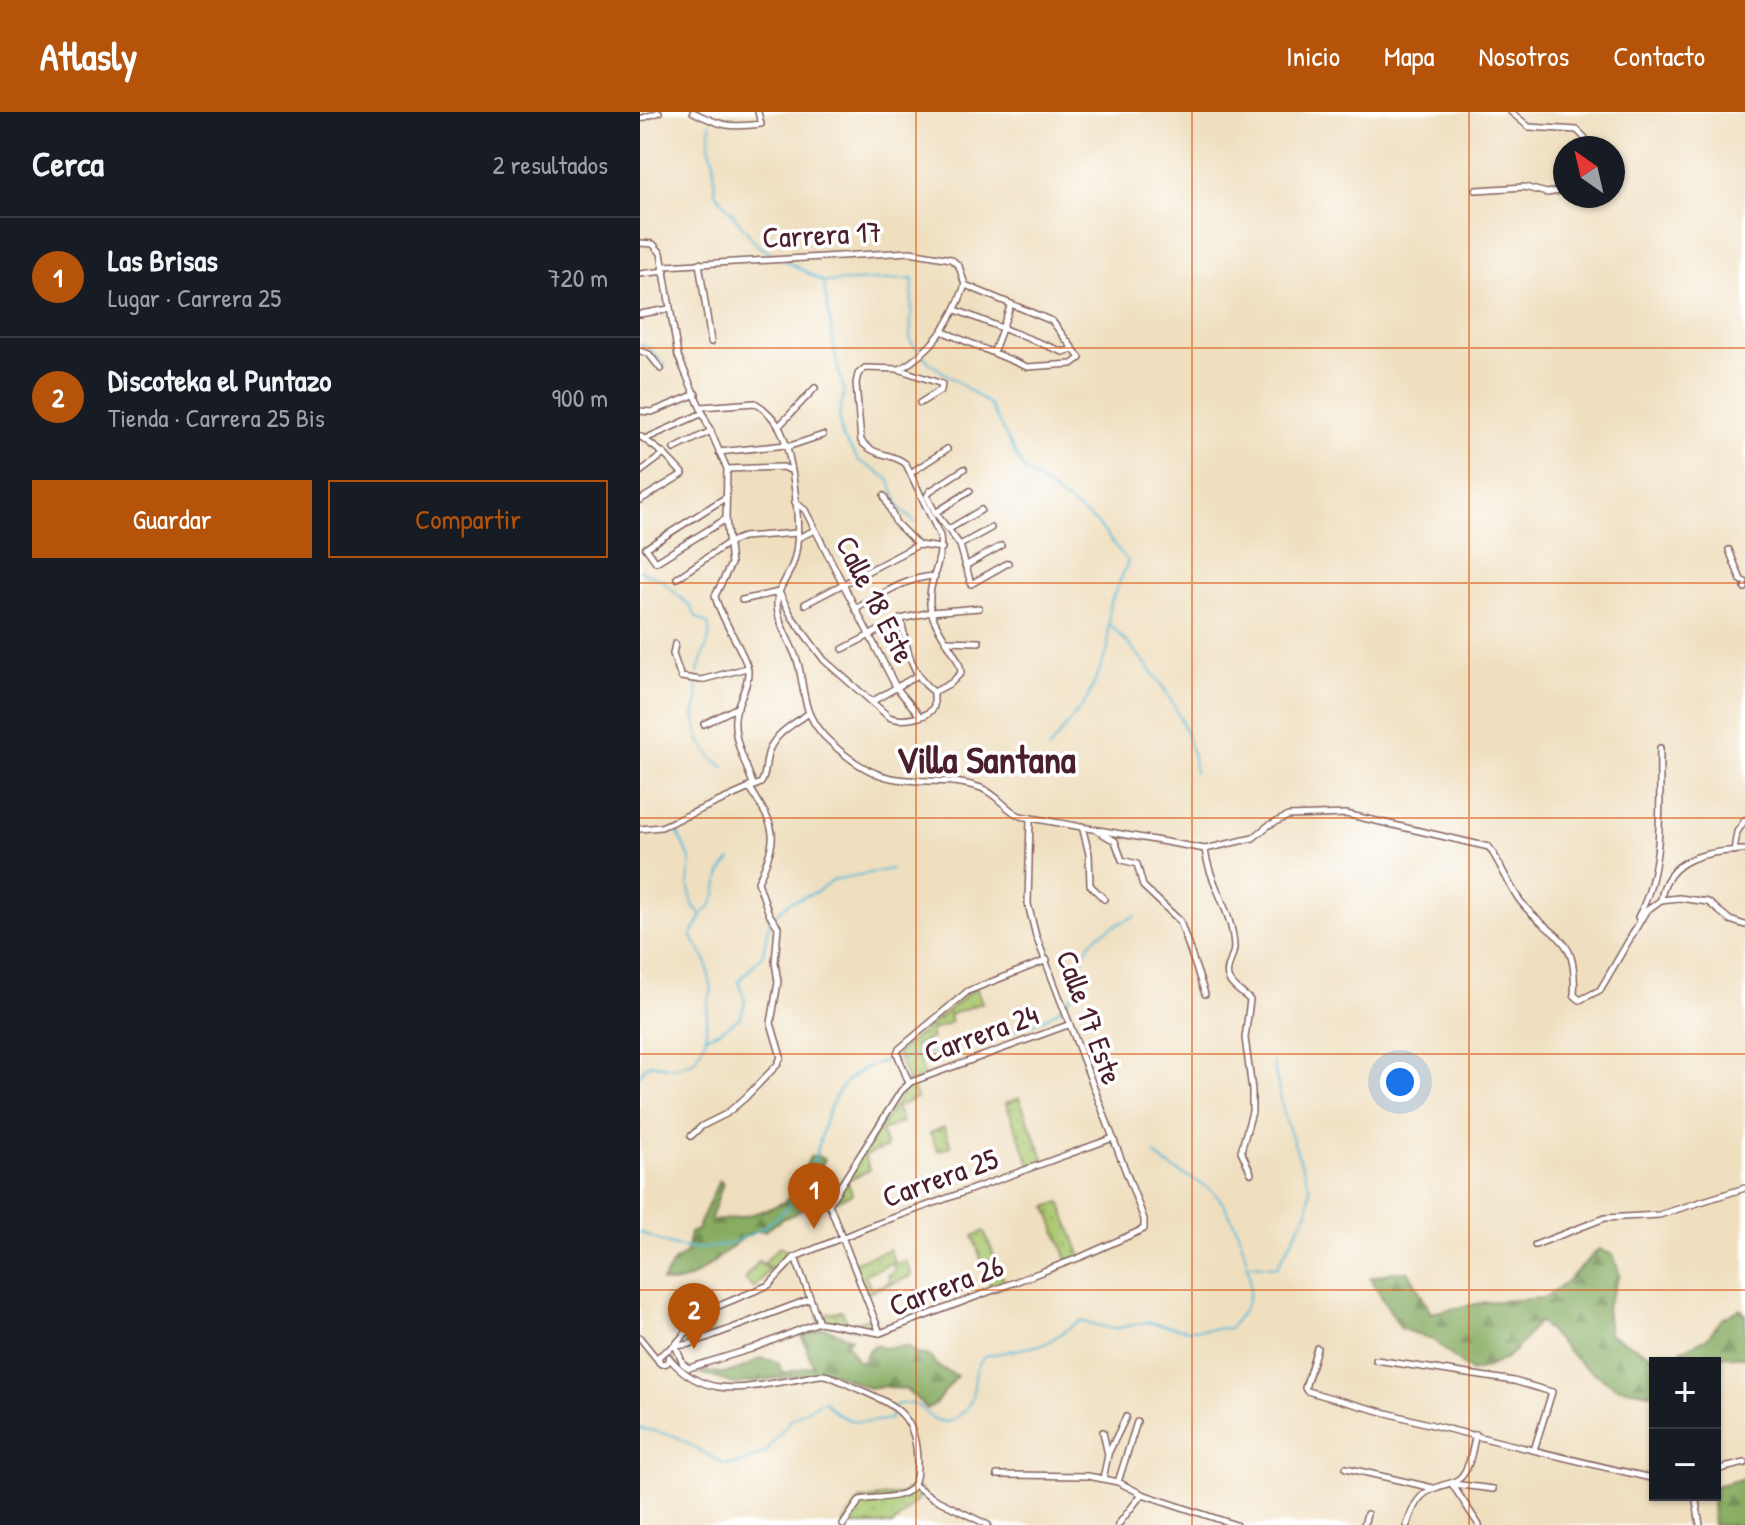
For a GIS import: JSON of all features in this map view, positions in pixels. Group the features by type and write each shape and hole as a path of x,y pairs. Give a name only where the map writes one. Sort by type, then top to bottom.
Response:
{"street":[{"path":"640,119 659,112"},
{"path":"693,112 718,125 761,124 758,112"},
{"path":"1511,112 1529,127 1577,130 1583,136"},
{"path":"1476,190 1524,187 1553,192"},
{"path":"640,243 653,244 661,253 678,356 727,469 725,497 731,564 715,596 718,610 748,668 743,697 735,716 735,730 751,785 773,828 772,851 758,882 769,914 778,927 775,962 778,982 771,1023 781,1057 745,1098 691,1136"},
{"name":"Carrera 17","path":"640,274 699,263 910,252 951,259 959,266 965,285"},
{"path":"699,263 711,342"},
{"path":"900,369 943,332 956,310 965,285 1052,321 1079,354 1078,361 1060,366 1027,367 943,332"},
{"path":"994,351 1011,304"},
{"path":"640,314 669,309"},
{"path":"956,310 1063,352 1073,349"},
{"path":"640,351 649,354 661,369"},
{"path":"920,403 941,390 942,384 900,369 865,368 858,374 859,435 867,448 902,460 912,472 933,514 960,545 970,582 1008,563"},
{"path":"779,426 815,388"},
{"path":"640,411 652,412 696,394"},
{"path":"640,500 683,474 664,454 642,438 702,410 755,403 762,406 779,426 787,446 798,535 794,561 779,592 777,604 780,619 797,659 809,713 825,736 874,772 907,779 954,781 983,788 995,795 1011,812 1030,818 1205,849 1253,838 1269,825 1288,816 1346,814 1489,847 1523,904 1567,946 1575,978 1574,995 1580,1000 1595,994 1604,985 1646,911 1661,900 1679,898 1708,902 1730,920 1745,925"},
{"path":"674,449 711,431"},
{"path":"719,452 787,446 823,435"},
{"path":"912,472 947,449"},
{"path":"640,472 664,454"},
{"path":"727,469 783,467 791,470"},
{"path":"934,692 951,683 961,673 958,660 944,641 931,612 929,593 942,548 927,494 964,469"},
{"path":"933,514 970,491"},
{"path":"884,496 896,523 918,545"},
{"path":"725,497 646,547 656,562 726,519"},
{"name":"Calle 18 Este","path":"795,502 805,510 896,687 920,716"},
{"path":"949,529 981,510"},
{"path":"960,545 991,528"},
{"path":"677,578 728,543 743,537 798,535 815,530"},
{"path":"805,604 918,545 942,548"},
{"path":"965,566 1001,546"},
{"path":"1729,550 1745,586"},
{"path":"855,609 920,576 935,576"},
{"path":"742,600 779,592"},
{"path":"779,592 792,617 824,660 889,717 897,720 920,716 934,705 934,692 918,675 907,649 901,619"},
{"path":"843,649 901,619 931,612 979,608"},
{"path":"944,641 979,642"},
{"path":"675,644 673,654 681,677 701,680 748,668"},
{"path":"873,701 918,675"},
{"path":"704,724 738,707"},
{"path":"640,829 661,827 764,779 775,737 809,713"},
{"path":"1640,921 1638,917 1653,878 1660,748"},
{"name":"Calle 17 Este","path":"1030,818 1028,904 1036,936 1146,1224"},
{"path":"1734,851 1737,832 1745,820"},
{"path":"1082,826 1089,854 1089,881 1104,899"},
{"path":"1094,828 1115,841 1122,860 1137,864 1143,886 1180,921 1205,994"},
{"path":"1205,849 1234,944 1227,974 1230,982 1250,1000 1245,1038 1252,1112 1241,1151 1251,1173"},
{"path":"1661,900 1668,875 1675,867 1688,861 1745,850"},
{"path":"880,1333 829,1204 901,1091 909,1084 898,1051 968,991 1047,960"},
{"name":"Carrera 24","path":"909,1084 1068,1025"},
{"name":"Carrera 25","path":"661,1363 659,1356 667,1355 704,1312 769,1285 795,1257 1113,1138"},
{"path":"1535,1245 1605,1218 1659,1215 1745,1188"},
{"name":"Carrera 26","path":"819,1322 880,1333 1081,1257 1135,1234 1146,1224"},
{"path":"795,1257 819,1322 693,1368 686,1367 674,1346 690,1344 810,1299"},
{"path":"640,1338 661,1363 680,1370"},
{"path":"1317,1348 1305,1388 1307,1391 1436,1428 1476,1434 1649,1478"},
{"path":"651,1353 667,1355 693,1380 725,1389 824,1375 899,1408 909,1421 916,1445 914,1485 902,1494 860,1500 843,1525"},
{"path":"1376,1360 1514,1381 1552,1392 1534,1450"},
{"path":"1103,1479 1108,1455 1126,1417"},
{"path":"1118,1482 1137,1422"},
{"path":"1103,1432 1108,1455"},
{"path":"1452,1484 1467,1467 1476,1434"},
{"path":"1721,1469 1745,1463"},
{"path":"1346,1468 1434,1488"},
{"path":"997,1475 1088,1476 1118,1482 1142,1494 1236,1525"},
{"path":"1452,1484 1479,1525"},
{"path":"1407,1525 1415,1502 1434,1488 1452,1484 1493,1489"},
{"path":"914,1485 985,1524"},
{"path":"1118,1525 1142,1494"},
{"path":"1696,1501 1700,1525"},
{"path":"1364,1525 1367,1514"}],"green space":[{"path":"976,987 982,1003 949,1015 951,1022 930,1031 932,1038 914,1046 925,1077 911,1082 917,1098 896,1107 902,1122 881,1131 887,1147 864,1156 870,1170 847,1180 852,1194 829,1204 909,1084 897,1053"},
{"path":"1019,1098 1045,1162 1031,1167 1006,1103"},
{"path":"944,1127 951,1146 938,1151 930,1133"},
{"path":"810,1157 825,1159 816,1176 811,1200 797,1213 765,1231 743,1238 690,1278 676,1283 662,1281 674,1262 686,1253 690,1233 697,1230 719,1180 723,1183 710,1221 752,1214 783,1202 796,1189"},
{"path":"1060,1202 1081,1257 1068,1262 1047,1207"},
{"path":"984,1231 1006,1286 992,1291 973,1236"},
{"path":"780,1246 790,1254 775,1272 764,1263"},
{"path":"889,1249 895,1264 906,1261 912,1276 865,1294 853,1263","holes":["892,1263 895,1271 888,1275 890,1282 871,1289 865,1274"]},
{"path":"1599,1249 1613,1255 1620,1275 1606,1308 1609,1334 1655,1357 1649,1357 1649,1393 1616,1387 1582,1365 1539,1321 1511,1354 1495,1364 1471,1372 1432,1339 1401,1329 1370,1278 1393,1272 1409,1272 1431,1313 1486,1302 1544,1298 1567,1281"},
{"path":"759,1261 769,1270 754,1288 744,1279"},
{"path":"1740,1309 1745,1314 1745,1357 1675,1357 1681,1350 1706,1339 1722,1319"},
{"path":"842,1311 848,1325 874,1316 880,1333 819,1322 818,1316"},
{"path":"704,1312 714,1334 690,1344 675,1345"},
{"path":"824,1328 851,1338 847,1344 859,1363 875,1345 883,1348 907,1346 918,1354 929,1356 937,1366 957,1376 936,1403 927,1409 907,1390 883,1386 868,1388 829,1371 735,1384 699,1373 729,1372 760,1358 778,1362 783,1373 813,1366 802,1336"},
{"path":"1745,1478 1745,1525 1713,1525 1712,1501 1721,1501 1721,1484"},
{"path":"914,1485 924,1493 893,1525 843,1525 860,1500 902,1494"}],"waterway":[{"path":"710,123 709,145 714,162 715,192 758,246 778,257"},
{"path":"784,260 824,282 913,279 910,341 930,363 989,404 1024,470 1097,523 1128,562 1109,606 1108,649 1096,679 1087,699 1048,750"},
{"path":"824,285 844,392 839,416 842,436 858,460 889,479 900,509 916,523"},
{"path":"640,344 648,347 666,365"},
{"path":"640,571 660,579 690,606 696,617 708,624 708,642 698,673"},
{"path":"1110,625 1154,674 1177,711 1192,751 1195,773"},
{"path":"697,682 698,700 694,715 700,741 712,758 724,767"},
{"path":"640,1076 650,1064 674,1068 693,1062 705,1042 712,990 706,961 691,936 702,916 693,905 688,884 691,861 676,830"},
{"path":"703,913 714,901 720,875 731,860"},
{"path":"707,1036 741,1017 745,1001 739,981 763,954 770,919 790,902 817,892 833,880 891,869"},
{"path":"640,1232 674,1246 705,1248 741,1239 758,1230 774,1219 800,1191 814,1163 835,1097 853,1076 881,1062 942,1051 1049,1016 1070,998 1082,960 1093,940 1107,929 1135,916"},
{"path":"1250,1265 1277,1267 1308,1211 1310,1188 1284,1115 1273,1062"},
{"path":"640,1428 675,1436 725,1465 741,1463 765,1453 791,1419 824,1400 838,1414 854,1421 890,1419 896,1405 905,1403 948,1422 968,1406 976,1372 985,1356 1045,1344 1080,1321 1113,1329 1147,1322 1188,1330 1230,1328 1246,1306 1250,1291 1247,1260 1235,1226 1228,1211 1211,1190 1168,1165 1154,1153"}],"place":[{"name":"Las Brisas","path":"814,1229"},
{"name":"Discoteka el Puntazo","path":"694,1349"}],"district":[{"name":"Villa Santana","path":"986,759"}]}
